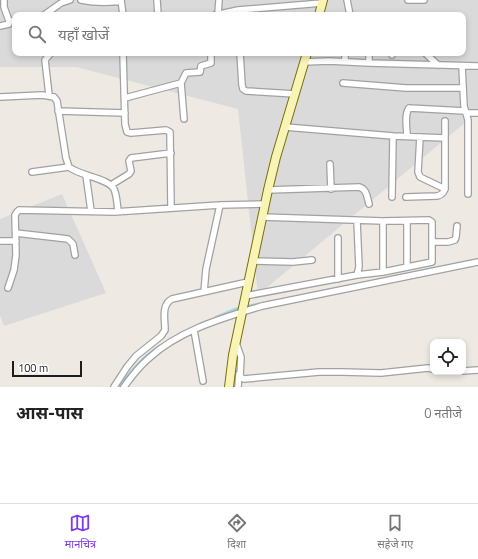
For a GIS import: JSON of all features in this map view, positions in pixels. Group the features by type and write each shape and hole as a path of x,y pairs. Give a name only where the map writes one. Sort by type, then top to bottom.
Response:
{"main road":[{"path":"319,12 322,2"},
{"path":"229,387 235,343 268,190 306,56"}],"street":[{"path":"0,26 9,24 12,21 4,7 4,0"},
{"path":"48,12 61,3 70,0"},
{"path":"81,0 111,3 121,0 123,12"},
{"path":"157,0 158,12"},
{"path":"217,12 218,0"},
{"path":"346,0 349,12"},
{"path":"408,0 424,0"},
{"path":"246,12 322,2"},
{"path":"48,56 45,60 49,95"},
{"path":"124,56 126,129 131,133 166,130 170,132 171,207"},
{"path":"184,119 181,83 186,73 200,72 201,66 211,63 211,56"},
{"path":"240,56 243,89 246,91 295,94"},
{"path":"345,56 345,61"},
{"path":"369,56 370,63"},
{"path":"428,56 438,65"},
{"path":"304,62 329,60 370,63 478,66"},
{"path":"462,66 465,112 468,120 468,194"},
{"path":"124,98 181,83"},
{"path":"343,83 406,88 463,88"},
{"path":"0,97 49,95 54,97 57,101 66,158 69,167"},
{"path":"407,136 407,110 409,108 478,113"},
{"path":"58,111 125,113"},
{"path":"406,197 437,196 441,195 445,189 445,121"},
{"path":"285,127 393,136 445,138"},
{"path":"392,197 393,136"},
{"path":"420,137 418,172 420,177 445,189"},
{"path":"111,185 129,174 129,161 132,158 171,153"},
{"path":"330,164 331,189"},
{"path":"32,172 69,167 111,185 114,190 118,211"},
{"path":"86,175 91,211"},
{"path":"268,190 359,187 366,191 369,204"},
{"path":"204,292 206,269 220,204"},
{"path":"8,288 15,262 15,215 19,210 118,211 220,204 265,204"},
{"path":"245,299 357,275 382,272 432,262 433,224 431,221 357,221 262,217"},
{"path":"407,220 407,267"},
{"path":"357,221 359,267 357,275"},
{"path":"382,272 383,221"},
{"path":"432,242 448,242 455,240 457,226"},
{"path":"16,233 68,239 73,244 75,255"},
{"path":"338,238 338,279"},
{"path":"0,241 16,241"},
{"path":"252,261 292,262 312,260"},
{"path":"124,387 133,374 148,358 194,330 220,319 262,306 478,262"},
{"path":"114,387 131,361 161,336 164,330 164,306 169,300 248,282"},
{"path":"194,330 203,382"},
{"path":"235,343 241,357 238,387"},
{"path":"239,374 241,379 244,379 319,372 381,373 430,369"},
{"path":"466,371 478,370"}],"shaded area":[{"path":"0,0 478,0 478,112 258,295 238,109 76,67 0,67"},
{"path":"62,194 106,293 4,326 0,315 0,219"}],"waterway":[{"path":"217,318 236,310 259,305"},
{"path":"120,387 143,360 160,347"}]}
